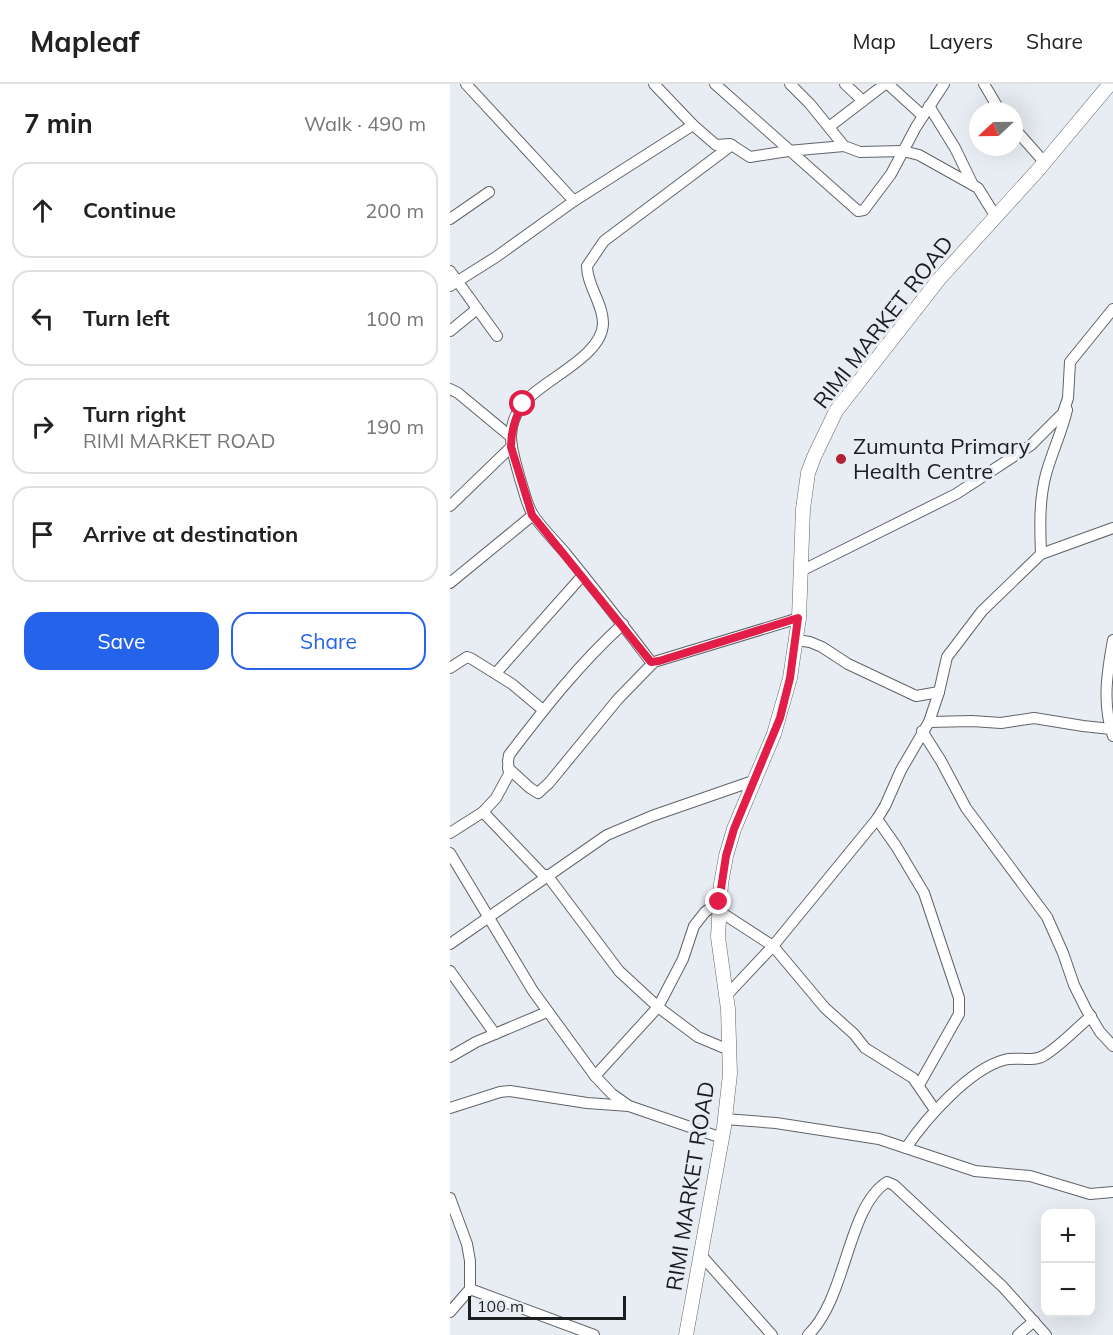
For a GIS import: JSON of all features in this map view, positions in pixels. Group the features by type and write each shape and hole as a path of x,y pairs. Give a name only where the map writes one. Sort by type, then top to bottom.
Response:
{"street":[{"path":"466,84 574,201"},
{"path":"654,84 716,145 732,145 750,157 844,146 860,152 903,151 919,155 973,185 983,194 996,217"},
{"path":"715,84 858,212 864,210 891,174 923,116 944,84"},
{"path":"790,84 844,146"},
{"path":"845,84 863,101"},
{"path":"829,127 886,84 923,116"},
{"path":"984,84 995,102"},
{"name":"RIMI MARKET ROAD","path":"686,1335 722,1138 730,1074 726,996 720,961 719,907 726,856 742,806 780,718 796,640 805,490 814,457 836,411 940,278 1044,163 1104,86"},
{"path":"929,106 955,148 973,185"},
{"path":"454,283 496,257 574,201 693,124"},
{"path":"1023,138 1044,163"},
{"path":"654,662 651,662 623,624 532,515 511,442 516,418 523,404 541,387 578,361 599,339 603,321 587,266 604,241 732,145"},
{"path":"450,219 489,192"},
{"path":"450,271 454,283 497,336"},
{"path":"450,331 477,309"},
{"path":"1041,554 1040,516 1046,474 1063,428 1068,398 1070,362 1113,309"},
{"path":"450,389 458,393 511,442"},
{"path":"801,571 956,494 998,468 1031,445 1057,421 1063,413 1068,398"},
{"path":"450,506 511,442"},
{"path":"450,583 532,515"},
{"path":"726,996 773,946 877,819 925,726 939,692 947,657 982,611 1041,554 1113,528"},
{"path":"496,673 583,575"},
{"path":"508,768 538,793 549,783 618,699 654,662 798,618"},
{"path":"450,833 483,812 496,798 509,774 509,755 543,710 605,640 623,624"},
{"path":"796,640 822,647 848,664 916,696 939,692"},
{"path":"925,726 972,721 1001,723 1034,718 1112,734 1106,688 1113,640"},
{"path":"450,668 467,657 496,673 543,710"},
{"path":"925,726 966,808 1047,917 1064,953 1074,985 1100,1032 1113,1046"},
{"path":"450,944 607,835 652,816 753,781"},
{"path":"483,812 546,876 619,971 658,1007 698,1036 729,1050"},
{"path":"877,819 924,893 959,998 958,1014 919,1085"},
{"path":"450,853 487,917 548,1012 595,1076 612,1094 629,1106"},
{"path":"595,1076 658,1007 683,959 694,926 705,912 719,907 773,946 825,1008 854,1034 865,1048 913,1078 935,1110"},
{"path":"450,971 495,1034"},
{"path":"450,1057 495,1034 548,1012"},
{"path":"906,1148 935,1110 969,1080 991,1065 1006,1059 1033,1059 1044,1056 1091,1016"},
{"path":"450,1108 510,1091 587,1103 629,1106 722,1138"},
{"path":"725,1119 776,1123 879,1139 975,1171 1030,1176 1090,1194 1113,1192"},
{"path":"808,1335 829,1306 864,1209 879,1187 887,1182 894,1185 1004,1287 1046,1335"},
{"path":"450,1198 453,1213 468,1244 470,1261 470,1289 450,1312"},
{"path":"701,1255 772,1335"},
{"path":"470,1289 594,1335"},
{"path":"1018,1335 1034,1321"}],"place":[{"name":"Zumunta Primary Health Centre","path":"841,459"}],"route":[{"path":"523,404 516,418 511,447 532,515 623,624 651,662 798,618 790,678 780,718 734,829 726,856 719,902"}]}
